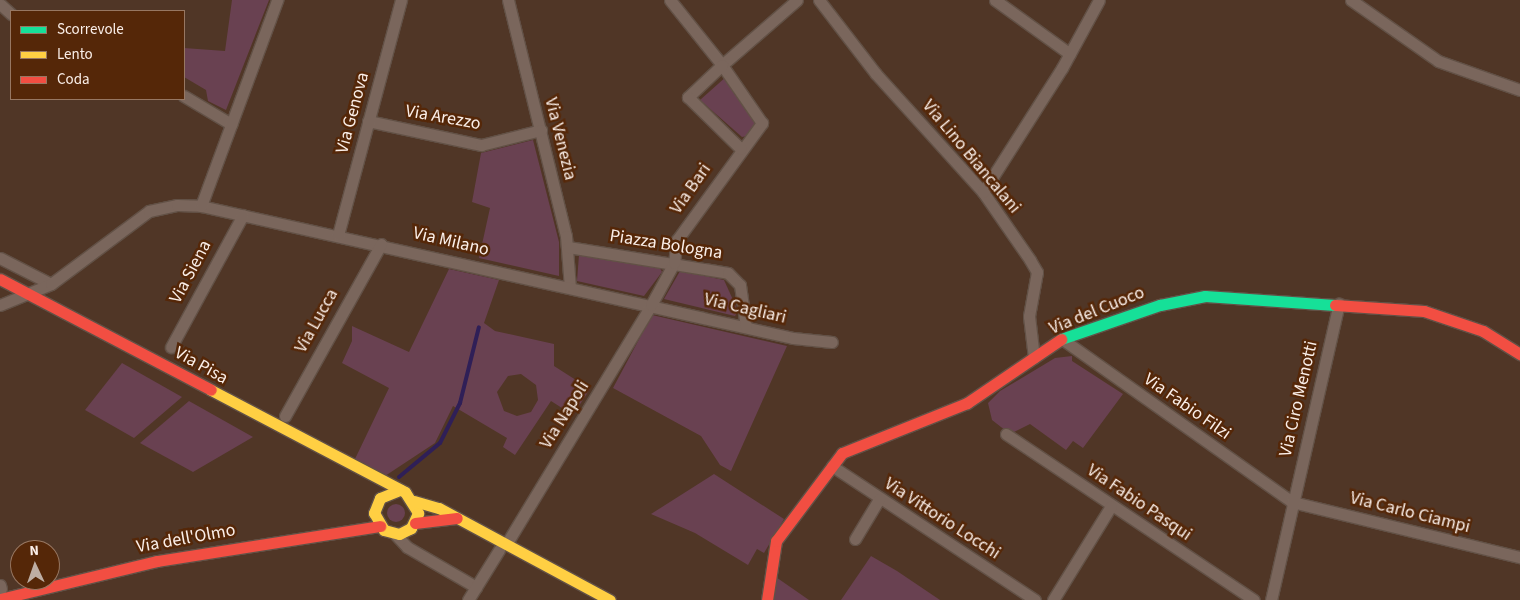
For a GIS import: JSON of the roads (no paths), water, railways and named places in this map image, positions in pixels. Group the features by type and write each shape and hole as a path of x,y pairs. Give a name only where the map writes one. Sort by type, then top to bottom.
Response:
{"street":[{"path":"201,206 277,0"},
{"name":"Via Genova","path":"338,235 401,0"},
{"name":"Via Venezia","path":"508,0 568,246 570,288"},
{"path":"670,0 722,65"},
{"path":"741,149 688,97 797,0"},
{"name":"Via Lino Biancalani","path":"819,0 876,74 982,192 1037,272 1029,316 1034,358"},
{"path":"996,0 1070,54"},
{"path":"982,192 1070,54 1099,0"},
{"path":"1351,0 1438,61 1520,90"},
{"path":"0,4 10,13"},
{"name":"Via Bari","path":"651,305 674,263 677,240 741,149 762,123 722,65"},
{"path":"185,97 231,124"},
{"name":"Via Arezzo","path":"368,122 481,145 541,130"},
{"name":"Via Milano","path":"0,305 35,293 51,284 140,216 167,206 201,206 381,244 651,305"},
{"name":"Via Siena","path":"171,347 242,215"},
{"name":"Via Lucca","path":"285,416 381,244"},
{"name":"Piazza Bologna","path":"568,246 674,263 733,275 740,285 746,327"},
{"path":"0,258 51,284"},
{"name":"Via Pisa","path":"0,279 35,293 352,467 400,490"},
{"name":"Via del Cuoco","path":"768,600 776,540 832,466 854,447 967,404 1062,339 1160,305 1205,296 1339,304 1453,318 1520,354"},
{"name":"Via Ciro Menotti","path":"1271,600 1339,304"},
{"name":"Via Cagliari","path":"651,305 746,327 832,342"},
{"name":"Via Napoli","path":"468,600 602,389 651,305"},
{"name":"Via Fabio Filzi","path":"1062,339 1292,502"},
{"name":"Via Fabio Pasqui","path":"1006,434 1254,600"},
{"name":"Via Vittorio Locchi","path":"832,466 879,499 1035,600"},
{"name":"Via Pisa","path":"352,467 377,503"},
{"path":"400,490 414,501 457,518 503,546 610,600"},
{"name":"Via dell'Olmo","path":"60,573 142,553 342,524 400,490"},
{"path":"855,539 879,499"},
{"path":"414,501 413,525 421,554"},
{"name":"Via Carlo Ciampi","path":"1292,502 1520,557"},
{"path":"377,503 380,526 395,534 421,554 476,586"},
{"path":"1053,600 1112,506"},
{"path":"395,534 413,525 457,518"},
{"name":"Via dell'Olmo","path":"0,599 25,596 157,561 380,526"},
{"path":"0,585 0,590"}],"waterway":[{"path":"399,477 440,443 460,403 479,327"}]}
